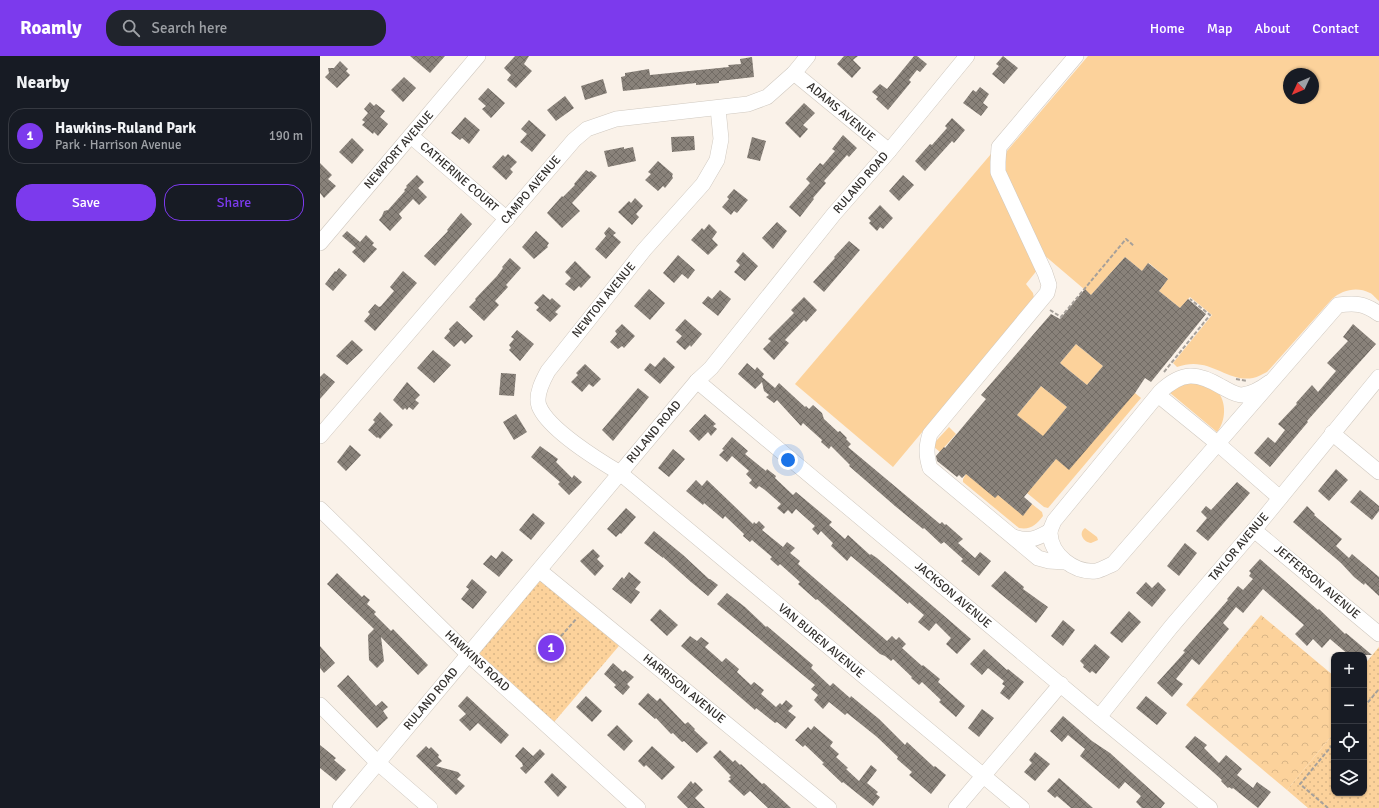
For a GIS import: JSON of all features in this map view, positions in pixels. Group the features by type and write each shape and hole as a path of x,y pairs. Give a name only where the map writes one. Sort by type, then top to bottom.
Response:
{"street":[{"name":"NEWPORT AVENUE","path":"320,243 478,56"},
{"name":"CAMPO AVENUE","path":"320,436 574,140 587,129 616,119 748,104 767,97 794,72 808,56"},
{"name":"RULAND ROAD","path":"340,808 377,762 540,571 698,381 711,368 834,214 889,151 967,56"},
{"path":"1065,562 1049,561 1038,558 930,468 926,447 930,434 1047,293 1049,285 1045,272 998,172 999,147 1076,56"},
{"name":"ADAMS AVENUE","path":"794,72 889,151"},
{"name":"NEWTON AVENUE","path":"620,474 596,459 547,419 538,405 539,387 548,371 644,250 703,184 718,160 721,139 718,108"},
{"name":"CATHERINE COURT","path":"411,136 507,219"},
{"path":"1270,382 1250,394 1240,395 1230,392 1207,378 1193,376 1181,378 1169,384 1158,395 1054,521 1050,531 1052,540 1056,551 1065,562 1073,567 1087,571 1097,570 1113,564 1338,305 1354,303 1370,307 1379,314"},
{"name":"TAYLOR AVENUE","path":"1099,717 1379,377"},
{"name":"JACKSON AVENUE","path":"698,381 1099,717 1210,808"},
{"path":"1158,395 1217,443 1280,498"},
{"path":"1332,433 1379,472"},
{"name":"VAN BUREN AVENUE","path":"620,474 1022,808"},
{"name":"HAWKINS ROAD","path":"320,509 468,654 638,808"},
{"name":"JEFFERSON AVENUE","path":"1254,530 1379,634"},
{"path":"1012,536 1023,540 1035,539 1050,531"},
{"name":"HARRISON AVENUE","path":"540,571 829,808"},
{"path":"956,808 1060,684"},
{"path":"320,705 377,762 430,808"}],"path":[{"path":"1043,311 1050,310 1061,318 1126,238 1134,246"},
{"path":"1163,373 1210,315 1190,299"},
{"path":"553,645 586,608"},
{"path":"1367,703 1379,688"},
{"path":"1328,808 1300,784 1331,747"}],"green space":[{"path":"1088,56 1379,56 1379,301 1365,291 1355,289 1340,293 1332,299 1267,372 1255,378 1234,377 1199,364 1189,364 1177,367 1173,363 1212,315 1190,297 1180,308 1159,291 1168,279 1149,263 1142,271 1125,257 1091,295 1044,255 1005,183 1003,164 1007,151"},
{"path":"991,154 1038,269 1026,284 1033,293 1034,298 893,467 795,384"},
{"path":"1076,344 1103,366 1087,385 1060,363"},
{"path":"1190,381 1212,388 1220,395 1224,406 1224,417 1217,432 1169,392"},
{"path":"1041,386 1067,407 1043,437 1017,415"},
{"path":"1135,393 1141,398 1048,508 1044,507 1027,493 1056,459"},
{"path":"949,427 956,434 940,452 934,447 936,441"},
{"path":"966,474 998,495 1023,515 1032,504 1042,512 1043,516 1033,526 1019,528 963,482"},
{"path":"1085,528 1097,537 1098,540 1091,543 1086,541 1082,537 1082,532"},
{"path":"540,571 624,640 549,728 468,654"},
{"path":"1261,615 1331,673 1331,737 1287,790 1186,705"},
{"path":"1379,647 1379,808 1308,808 1287,790 1331,737 1331,796 1367,796 1367,661"}],"building":[{"path":"410,56 445,56 430,73"},
{"path":"515,56 529,56 524,64 532,71 516,88 507,80 511,75 504,68"},
{"path":"844,56 858,56 853,60 861,68 852,78 837,64"},
{"path":"914,56 917,56 927,64 920,72 917,70 909,80 911,82 888,110 876,99 878,97 872,92 880,84 887,89"},
{"path":"1003,56 1018,68 1004,84 992,74 999,66 996,64"},
{"path":"752,57 754,77 719,81 719,83 696,85 696,83 623,91 621,77 625,76 625,73 649,69 650,75 729,67 728,65 741,64 740,59"},
{"path":"340,61 348,69 346,71 350,75 337,88 325,77 329,73 328,68 334,68"},
{"path":"404,77 416,88 403,102 391,90"},
{"path":"603,79 607,93 585,100 581,86"},
{"path":"980,87 989,94 983,103 988,107 981,116 963,103 973,90 976,92"},
{"path":"488,88 505,103 491,118 482,109 486,106 478,99"},
{"path":"565,96 574,108 556,121 547,110"},
{"path":"370,102 374,106 376,104 385,111 380,117 388,124 378,136 362,125 365,122 362,120 368,113 364,109"},
{"path":"804,103 815,113 803,125 808,129 800,138 785,123"},
{"path":"465,117 480,130 469,144 462,138 460,140 451,133"},
{"path":"952,118 965,130 954,143 952,141 925,171 915,161 947,128 945,126"},
{"path":"529,120 546,135 532,152 520,142 527,134 521,129"},
{"path":"843,135 857,148 849,157 847,155 824,181 826,183 813,198 814,199 800,217 789,207 810,183 806,179 820,163 823,165 835,151 832,149"},
{"path":"694,136 695,150 672,152 671,137"},
{"path":"752,137 766,141 760,161 747,158"},
{"path":"352,138 364,150 352,164 339,152"},
{"path":"624,147 624,149 633,147 636,161 608,167 604,151"},
{"path":"508,154 517,162 510,169 513,172 506,180 492,167 503,155 505,157"},
{"path":"658,161 673,174 673,178 665,188 663,186 658,191 645,180 651,174 648,172"},
{"path":"320,163 332,175 328,179 336,186 324,198 320,193"},
{"path":"586,170 589,172 591,171 597,176 572,203 580,211 562,228 547,213 562,196 563,197 575,185 574,184"},
{"path":"417,175 424,182 418,188 427,197 419,205 413,199 399,214 402,218 390,231 379,220 384,211 388,210 405,191 406,186"},
{"path":"903,175 914,185 899,201 889,191"},
{"path":"734,189 748,200 737,213 734,211 731,215 722,207 729,199 727,197"},
{"path":"635,198 643,206 636,214 639,217 632,225 618,212 629,201 631,203"},
{"path":"880,205 893,218 883,229 880,227 877,231 869,223 871,221 868,218"},
{"path":"461,213 472,224 435,266 424,256 448,231 447,230"},
{"path":"777,222 787,231 773,249 762,238"},
{"path":"709,224 717,232 712,239 718,245 708,255 691,240 702,228 704,230"},
{"path":"609,227 616,233 613,235 621,242 606,259 595,249 606,236 604,233"},
{"path":"347,231 360,242 366,235 374,243 372,245 377,249 364,263 352,252 356,248 342,236"},
{"path":"536,231 549,243 547,246 548,247 534,259 522,247"},
{"path":"849,241 860,250 824,292 813,282"},
{"path":"743,252 758,266 745,281 734,272 740,265 736,261"},
{"path":"678,255 695,270 688,279 682,274 674,283 663,273"},
{"path":"1125,257 1142,271 1148,263 1168,279 1159,291 1180,308 1188,299 1206,314 1151,382 1145,378 1135,393 1069,470 1056,459 1024,497 1032,504 1023,516 998,495 995,498 966,474 962,478 959,475 957,477 937,461 936,456 944,447 945,448 986,399 981,395 1051,314 1060,319 1085,289 1091,295","holes":["1076,344 1103,366 1087,385 1060,363","1041,386 1067,407 1043,436 1017,415"]},
{"path":"510,258 521,268 506,285 508,287 495,301 499,305 484,321 469,307 497,276 503,268 502,267"},
{"path":"575,261 591,277 581,288 579,286 574,291 565,284 571,278 565,272"},
{"path":"339,268 347,275 333,291 325,284"},
{"path":"403,271 417,283 375,331 364,321 370,314 368,312 375,304 379,307 381,306 394,291 390,287"},
{"path":"649,289 665,303 650,320 634,306"},
{"path":"720,290 731,299 718,316 702,303 708,296 712,299"},
{"path":"543,294 550,300 552,298 561,306 555,312 558,314 550,322 536,310 539,307 534,303"},
{"path":"804,297 817,310 806,322 804,320 785,340 789,343 774,360 763,349 771,341 768,339 794,313 791,310"},
{"path":"685,319 702,334 691,347 690,345 685,350 676,342 682,336 675,330"},
{"path":"457,321 473,336 465,344 461,340 454,347 444,338 450,331 449,329"},
{"path":"622,324 635,336 624,348 622,346 618,349 610,342 617,334 615,331"},
{"path":"1353,324 1376,344 1307,421 1308,422 1270,467 1254,453 1268,437 1275,443 1285,430 1278,424 1312,385 1318,392 1336,371 1327,363 1348,341 1343,337"},
{"path":"517,330 534,344 520,361 509,350 511,348 509,345 514,339 511,337"},
{"path":"352,340 363,350 347,365 336,356"},
{"path":"433,350 451,365 434,383 417,368"},
{"path":"664,357 675,367 660,384 644,370 650,363 655,367"},
{"path":"747,363 755,370 757,367 764,374 762,377 775,388 779,383 805,407 806,406 809,409 813,405 822,413 824,419 847,438 846,439 851,444 848,447 940,524 942,522 945,525 946,524 963,539 958,543 975,558 980,552 991,561 979,576 961,561 963,559 944,542 941,544 924,528 923,529 895,506 849,466 850,465 831,446 829,449 821,442 822,440 803,423 801,426 777,400 774,403 766,397 769,395 764,391 762,382 755,389 738,374"},
{"path":"585,364 601,379 593,387 589,384 582,392 571,382 578,375 576,373"},
{"path":"324,373 335,382 320,399 320,377"},
{"path":"501,373 516,374 514,396 499,395"},
{"path":"407,382 420,395 415,400 419,403 413,410 409,407 407,410 405,408 403,410 393,400"},
{"path":"638,388 649,397 613,441 602,430"},
{"path":"380,412 393,425 380,439 368,430 375,422 373,420"},
{"path":"516,414 527,432 514,440 503,422"},
{"path":"705,414 716,424 713,426 717,429 711,436 708,432 699,441 689,431"},
{"path":"732,437 748,451 745,454 766,471 767,469 776,476 775,478 793,495 796,492 832,522 829,525 845,539 848,535 870,555 871,554 877,558 971,639 957,654 946,644 951,638 936,623 929,631 918,622 924,615 909,602 908,604 851,556 847,561 831,546 833,543 821,531 818,535 812,529 815,526 796,509 792,514 788,510 784,514 777,508 781,504 759,486 756,489 749,483 752,480 746,474 749,471 732,456 727,462 719,455"},
{"path":"350,445 361,455 346,471 337,462"},
{"path":"540,446 558,459 556,462 572,478 574,475 582,482 569,495 558,484 560,482 531,457"},
{"path":"673,449 685,459 669,477 658,468"},
{"path":"1336,469 1348,480 1329,501 1318,491"},
{"path":"696,480 702,486 707,480 753,524 754,522 756,524 759,521 765,527 762,530 783,547 787,542 795,548 790,553 800,561 798,564 887,641 892,636 896,640 899,637 906,644 902,648 922,666 923,665 940,679 938,682 965,706 956,717 939,702 941,700 922,682 919,685 893,659 891,661 880,654 798,584 800,582 780,564 778,566 770,559 772,557 752,540 750,542 743,536 744,534 725,516 723,519 704,503 703,505 686,491"},
{"path":"1237,482 1250,493 1208,541 1196,531 1207,518 1201,512 1206,506 1211,510"},
{"path":"1360,490 1379,506 1379,511 1372,520 1350,502"},
{"path":"1307,506 1315,514 1314,515 1342,539 1336,546 1349,558 1352,554 1379,577 1379,596 1365,583 1364,585 1354,577 1341,563 1293,522"},
{"path":"626,508 636,517 621,534 620,533 616,537 607,529"},
{"path":"533,513 545,523 531,540 519,530"},
{"path":"654,531 709,579 718,585 708,596 663,557 644,543"},
{"path":"1185,543 1197,553 1179,576 1167,566"},
{"path":"593,549 600,556 597,559 604,566 595,576 580,561"},
{"path":"502,551 513,560 499,577 483,564 491,555 496,559"},
{"path":"1260,559 1318,610 1319,609 1345,634 1346,633 1372,655 1367,655 1367,652 1345,652 1330,639 1322,648 1313,639 1307,646 1295,634 1304,625 1263,589 1243,613 1236,607 1223,623 1229,629 1199,665 1192,659 1176,679 1183,684 1172,697 1157,683 1185,652 1183,651 1228,600 1227,599 1238,586 1243,590 1253,579 1249,576 1251,573 1249,571"},
{"path":"1005,571 1024,587 1023,589 1048,607 1036,623 991,586"},
{"path":"629,572 641,582 635,589 640,592 631,604 612,589 622,577 624,579"},
{"path":"337,573 362,597 364,595 370,600 367,604 376,612 374,614 391,631 393,629 428,665 418,675 381,637 384,661 377,668 369,660 368,635 374,629 327,584"},
{"path":"472,579 487,592 473,609 461,599 469,589 466,587"},
{"path":"1146,582 1152,588 1158,582 1166,590 1152,607 1136,593"},
{"path":"727,593 813,665 811,668 830,686 833,683 850,698 851,696 879,719 905,745 907,742 934,767 935,766 946,775 931,794 909,775 912,772 897,759 898,757 877,737 847,713 845,715 829,702 823,709 814,700 818,695 811,689 815,685 717,604"},
{"path":"660,609 678,625 667,636 650,620"},
{"path":"1129,611 1141,622 1122,643 1110,633"},
{"path":"1063,620 1075,630 1063,646 1051,636"},
{"path":"690,636 697,641 701,637 709,643 705,647 722,662 726,658 739,669 737,672 751,685 754,682 764,690 761,694 776,707 780,703 782,705 786,700 793,706 788,711 796,717 786,729 777,722 775,723 756,708 755,710 681,646"},
{"path":"1095,644 1110,657 1096,674 1092,671 1090,673 1083,667 1084,665 1080,661"},
{"path":"320,646 335,663 324,673 320,668"},
{"path":"984,649 1007,670 1008,669 1024,682 1009,700 1000,693 1005,686 1002,684 1004,681 988,668 982,675 970,664"},
{"path":"613,663 623,672 625,670 634,677 627,684 630,687 623,695 614,687 616,685 604,674"},
{"path":"348,675 376,706 382,701 388,707 383,711 388,718 377,728 337,686"},
{"path":"648,693 657,701 660,698 685,724 688,722 708,743 697,753 684,741 682,742 673,733 671,734 656,718 655,719 638,704"},
{"path":"467,696 509,735 501,744 478,723 470,731 459,720 466,714 458,706"},
{"path":"586,696 602,711 592,722 576,707"},
{"path":"1146,696 1167,713 1157,725 1136,708"},
{"path":"982,709 994,718 979,737 968,728"},
{"path":"1063,716 1092,741 1110,753 1165,803 1161,808 1142,808 1136,802 1141,796 1125,782 1119,789 1080,756 1085,749 1068,735 1062,742 1050,731"},
{"path":"617,725 633,741 624,751 607,735"},
{"path":"814,726 833,742 830,746 839,754 836,757 859,781 871,765 877,770 867,783 878,792 876,794 880,797 873,806 843,782 842,783 805,745 803,747 795,740 808,727 811,730"},
{"path":"1195,736 1207,745 1204,748 1219,763 1226,755 1242,769 1237,775 1253,788 1257,782 1271,792 1258,808 1233,788 1228,788 1221,781 1222,780 1185,747"},
{"path":"320,745 336,758 334,760 346,770 336,781 320,768"},
{"path":"426,746 429,749 431,747 439,755 438,757 442,761 436,766 458,772 461,775 457,779 465,786 456,795 416,756"},
{"path":"652,746 675,767 662,780 646,765 644,767 638,761"},
{"path":"523,747 533,756 540,749 545,754 526,774 520,768 523,766 522,763 515,756"},
{"path":"720,750 733,762 735,760 740,765 741,764 791,808 768,808 750,791 744,796 728,781 731,779 729,777 731,776 713,757"},
{"path":"1035,752 1050,764 1035,781 1024,772 1032,763 1029,760"},
{"path":"552,773 567,787 558,797 544,782"},
{"path":"1059,778 1093,808 1071,808 1057,796 1055,798 1047,791"},
{"path":"691,781 693,784 695,782 703,790 695,798 705,808 688,808 677,797"}],"place":[{"name":"Hawkins-Ruland Park","path":"551,648"}]}
